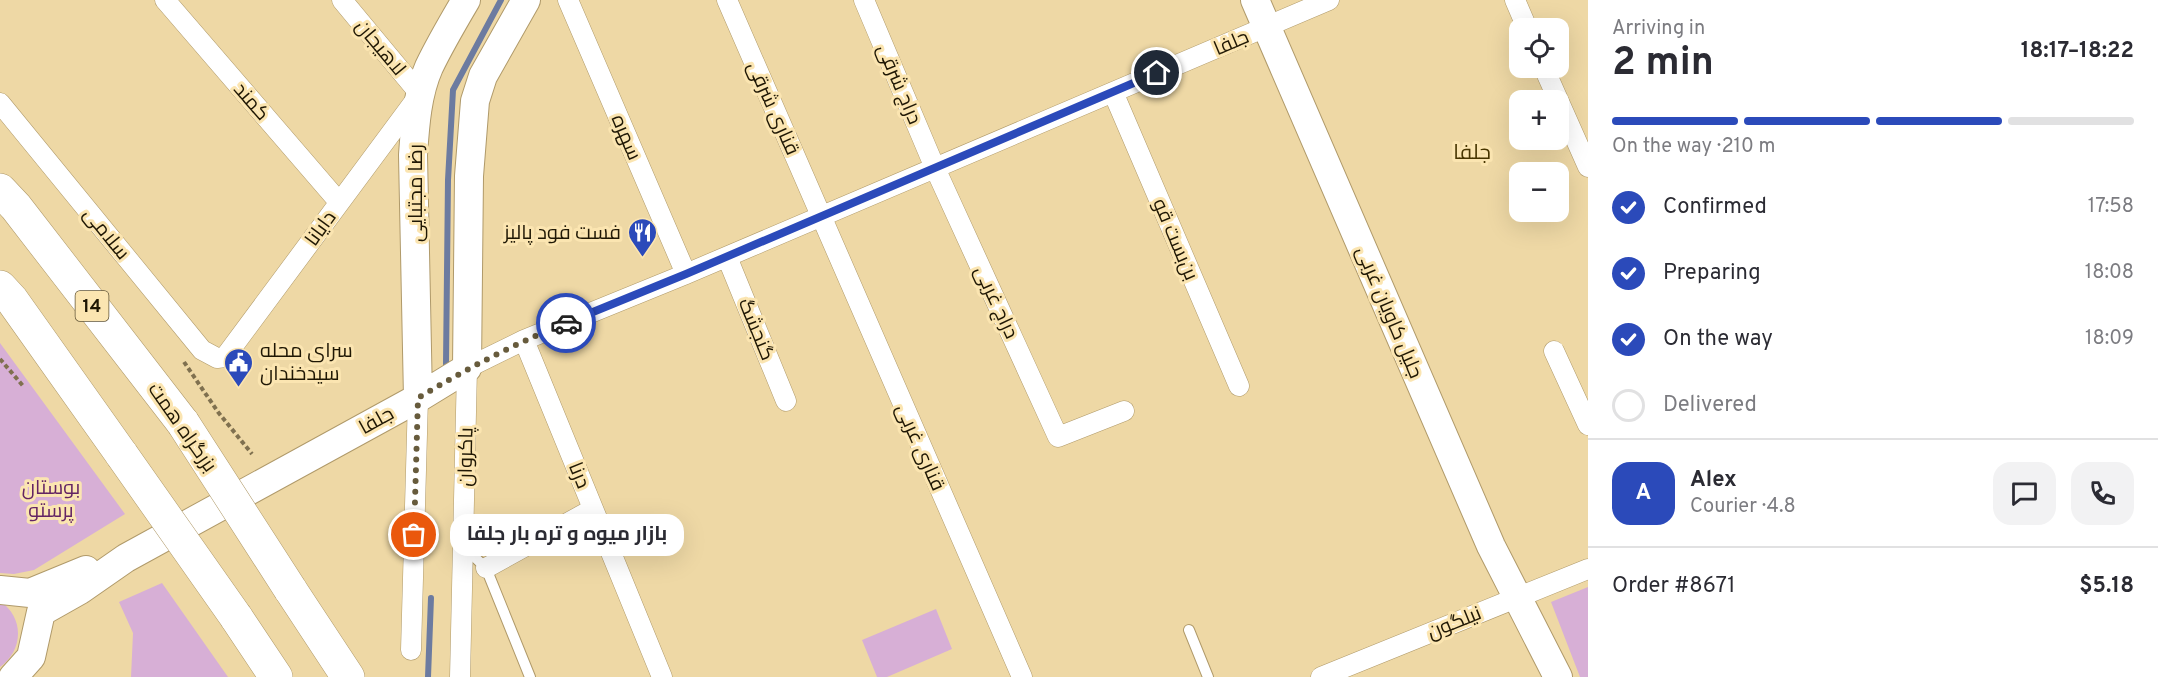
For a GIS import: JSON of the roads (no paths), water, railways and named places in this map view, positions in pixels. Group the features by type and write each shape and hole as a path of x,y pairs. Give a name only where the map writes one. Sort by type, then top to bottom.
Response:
{"highway":[{"name":"بزرگراه همت","path":"0,190 16,207 183,423 348,677"},
{"path":"0,287 12,300 123,455 276,677"}],"main road":[{"name":"رضا مجتبایی","path":"418,398 413,155 415,128 420,94 429,68 465,0"},
{"path":"467,368 469,176 475,101 483,76 526,0"},
{"name":"جلیل کاویان غربی","path":"1256,0 1491,546 1516,597"},
{"name":"جلفا","path":"126,558 418,398 467,368"},
{"path":"0,590 30,593 74,574 126,558"},
{"path":"14,677 31,657 41,612 80,590 126,558"},
{"path":"1516,597 1536,677"},
{"path":"1516,597 1558,677"}],"street":[{"name":"کمند","path":"165,0 339,202"},
{"name":"لاهیجان","path":"342,0 420,94"},
{"name":"سهره","path":"568,0 686,274"},
{"name":"قناری شرقی","path":"727,0 821,217"},
{"name":"دراج شرقی","path":"864,0 935,168"},
{"name":"جلفا","path":"467,368 524,340 821,217 1329,0"},
{"path":"1515,0 1523,18"},
{"path":"1548,78 1588,167"},
{"name":"بن‌بست قو","path":"1113,92 1239,386"},
{"name":"دایانا","path":"217,358 225,357 232,350 420,94"},
{"name":"سلامی","path":"0,103 202,350 217,358"},
{"name":"دراج غربی","path":"935,168 1058,437 1124,411"},
{"name":"قناری غربی","path":"821,217 1022,677"},
{"name":"گنجشگ","path":"727,256 786,401"},
{"name":"درنا","path":"524,340 662,677"},
{"path":"1554,351 1588,425"},
{"name":"پاکروان","path":"460,677 467,368"},
{"path":"411,650 418,398"},
{"path":"486,568 593,509"},
{"name":"نیلگون","path":"1321,677 1588,569"}],"lane":[{"path":"464,546 486,568 530,677"},
{"path":"1189,630 1208,677"}],"waterway":[{"path":"446,364 448,180 453,90 501,0"},
{"path":"428,677 431,598"}],"place":[{"name":"فست فود پالیز","path":"642,258"},
{"name":"سرای محله سیدخندان","path":"239,388"},
{"name":"بازار میوه و تره بار جلفا","path":"414,535"}],"district":[{"name":"جلفا","path":"1472,152"}],"park label":[{"name":"بوستان پرستو","path":"51,498"}]}
